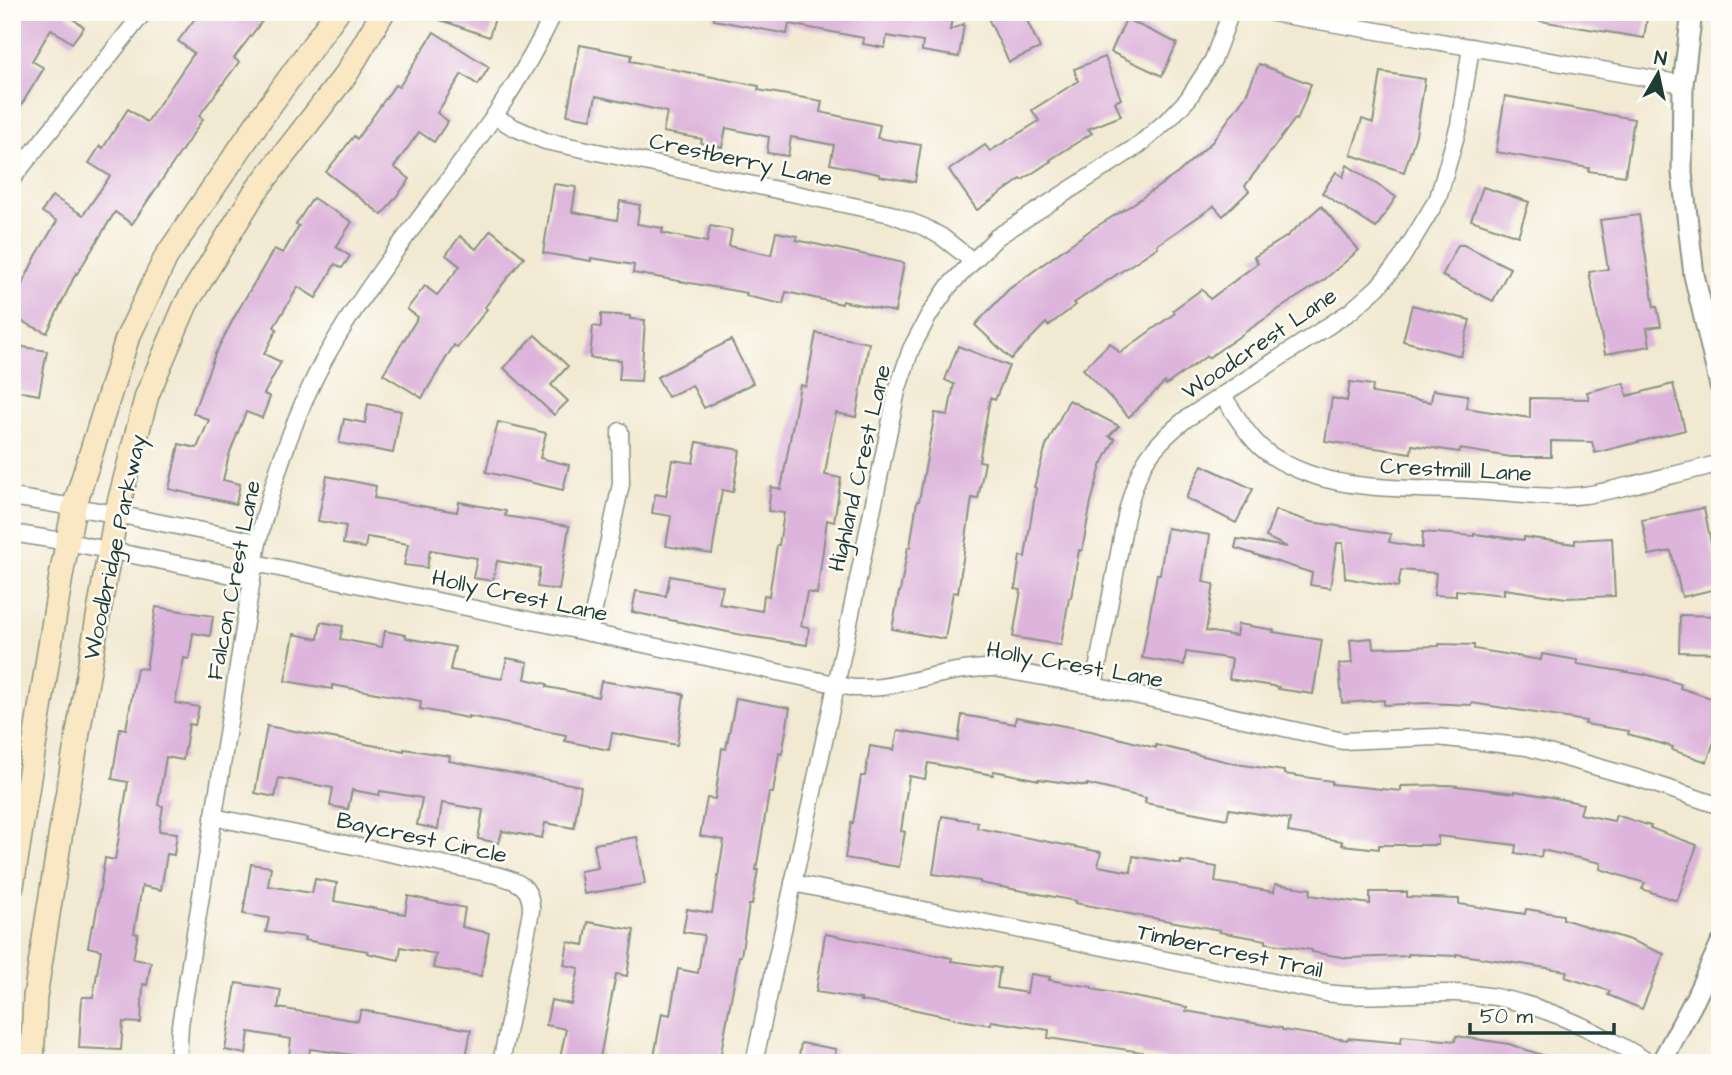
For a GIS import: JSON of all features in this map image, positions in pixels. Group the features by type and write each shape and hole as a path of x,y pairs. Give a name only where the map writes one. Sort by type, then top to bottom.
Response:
{"main road":[{"name":"Woodbridge Parkway","path":"12,886 74,507 127,339 166,257 337,12"},
{"name":"Woodbridge Parkway","path":"32,1063 35,997 109,551 147,395 186,304 255,192 347,73 383,12"}],"street":[{"path":"14,173 144,12"},
{"name":"Falcon Crest Lane","path":"178,1063 181,1015 258,542 287,442 336,339 384,268 495,116 554,12"},
{"name":"Highland Crest Lane","path":"754,1063 897,391 911,349 948,286 997,237 1139,145 1171,117 1188,99 1213,60 1231,12"},
{"path":"1267,12 1683,83"},
{"path":"1692,12 1683,83 1682,173 1694,275 1716,348 1720,386"},
{"name":"Woodcrest Lane","path":"1094,686 1126,516 1142,467 1166,435 1351,310 1378,287 1401,259 1438,198 1459,125 1471,47"},
{"name":"Crestberry Lane","path":"495,116 545,141 891,214 942,237 972,261"},
{"name":"Crestmill Lane","path":"1222,395 1256,443 1271,455 1310,474 1358,486 1562,498 1587,495 1720,463"},
{"path":"589,633 621,484 620,431"},
{"path":"12,497 258,542"},
{"path":"12,533 252,579"},
{"name":"Holly Crest Lane","path":"255,563 854,688 878,688 980,668 994,668 1094,686 1343,741 1437,737 1527,747 1640,779 1720,806"},
{"name":"Baycrest Circle","path":"213,817 510,878 521,884 528,892 531,911 501,1063"},
{"name":"Timbercrest Trail","path":"793,883 1326,993 1359,996 1457,993 1497,997 1580,1024 1650,1063"},
{"path":"1661,1063 1720,944"}],"building":[{"path":"12,12 63,12 84,27 72,43 51,29 32,61 44,68 12,120"},
{"path":"200,12 269,12 234,58 239,62 199,116 203,119 132,224 115,212 76,273 47,333 12,317 12,292 17,295 57,221 42,212 52,196 83,215 110,176 89,163 100,146 103,148 128,109 147,122 194,53 178,41"},
{"path":"426,12 497,12 489,37 426,15"},
{"path":"714,12 953,12 950,30 964,24 959,57 922,51 923,42 887,36 885,48 863,44 864,38 789,24 787,34 714,20"},
{"path":"985,12 1023,12 1040,48 1009,62"},
{"path":"1540,12 1648,12 1644,38 1540,21"},
{"path":"1126,19 1177,43 1162,76 1111,52"},
{"path":"434,32 489,67 478,85 462,74 437,113 448,121 434,142 419,132 394,167 410,179 382,215 326,172 354,136 357,139 395,85 399,87"},
{"path":"580,45 632,55 630,61 759,86 758,90 822,101 820,112 880,125 877,138 921,145 915,182 830,164 834,145 791,137 788,156 767,153 769,137 726,128 722,147 701,143 702,139 663,132 667,112 596,96 591,119 567,115"},
{"path":"1105,57 1121,99 1115,102 1121,116 1088,129 1092,133 977,210 949,170 985,145 990,151 1039,121 1032,110 1078,81 1074,69"},
{"path":"1259,64 1311,84 1297,120 1295,119 1245,186 1249,191 1223,216 1214,206 1074,303 1076,305 1048,326 1046,323 1011,359 975,325 1009,289 1089,231 1178,173 1212,142 1246,95"},
{"path":"1381,72 1425,79 1416,135 1404,172 1351,155 1362,119 1373,123"},
{"path":"1505,96 1634,119 1625,176 1496,152"},
{"path":"1347,165 1396,197 1376,228 1322,193 1336,172 1343,177"},
{"path":"554,184 576,187 572,212 617,220 620,201 640,205 637,224 663,228 662,233 707,242 710,226 732,230 729,246 771,255 776,232 797,236 796,240 904,263 895,312 786,292 783,304 746,296 747,293 633,273 634,265 543,253"},
{"path":"1483,187 1529,202 1518,236 1471,220"},
{"path":"313,198 352,222 336,247 350,256 342,268 335,264 316,298 298,287 274,327 277,329 264,354 281,362 264,394 270,397 262,418 246,412 229,455 223,480 240,484 236,504 169,489 179,444 197,448 209,420 193,413 215,354 274,249 283,253 299,226 296,224"},
{"path":"1321,206 1359,250 1324,280 1166,385 1165,382 1129,417 1083,369 1110,343 1120,353 1175,313 1173,310 1202,289 1210,299 1258,263 1254,257 1286,237"},
{"path":"1639,215 1654,307 1657,307 1661,326 1647,328 1650,346 1605,354 1589,272 1608,269 1600,220"},
{"path":"491,230 524,257 457,348 454,345 422,398 383,374 418,317 407,309 425,286 437,295 460,266 446,255 460,236 476,249"},
{"path":"1458,245 1464,245 1510,268 1493,301 1442,276"},
{"path":"1412,305 1470,320 1461,356 1403,341"},
{"path":"601,314 645,320 641,381 619,380 621,360 590,358 593,326 601,327"},
{"path":"816,333 869,343 856,417 836,413 831,436 825,475 841,478 834,522 827,520 817,594 807,592 801,626 809,627 807,645 742,635 632,612 636,591 666,596 670,576 723,586 719,604 762,611 764,595 769,596 784,513 768,511 771,487 781,489 800,385 806,386"},
{"path":"535,335 568,366 551,385 568,401 554,415 504,368"},
{"path":"731,340 753,383 704,408 692,385 668,397 657,377"},
{"path":"12,345 47,351 39,395 12,390"},
{"path":"958,346 1009,366 995,400 990,398 979,461 985,462 978,499 972,498 958,593 953,592 945,639 892,629 935,413 948,415 954,384 945,380"},
{"path":"1350,382 1373,385 1372,393 1431,402 1433,390 1468,395 1466,408 1530,418 1530,398 1589,399 1587,392 1624,383 1627,396 1673,384 1685,430 1595,453 1592,442 1551,441 1551,457 1511,457 1412,445 1411,453 1325,441 1332,398 1347,401"},
{"path":"1069,400 1119,426 1109,436 1115,439 1101,466 1091,502 1061,645 1013,637 1021,590 1015,589 1020,556 1025,557 1036,488 1034,487 1046,446"},
{"path":"368,404 401,411 393,453 339,443 344,419 365,423"},
{"path":"498,422 546,433 540,458 569,465 563,490 486,472"},
{"path":"697,442 740,450 733,492 722,490 712,554 666,546 671,516 652,513 655,494 666,496 672,460 693,463"},
{"path":"1202,465 1253,489 1236,523 1186,498"},
{"path":"327,476 376,486 374,498 457,512 459,502 506,511 505,516 569,526 559,590 537,587 540,568 497,561 493,581 473,578 477,558 430,550 427,568 404,565 408,544 367,537 365,548 343,544 346,526 318,521"},
{"path":"1704,508 1720,588 1682,597 1671,551 1649,555 1642,520"},
{"path":"1275,510 1311,522 1391,534 1389,542 1422,548 1423,532 1524,540 1524,537 1575,544 1575,540 1612,538 1615,596 1566,598 1504,589 1504,595 1456,590 1456,596 1434,595 1436,573 1401,570 1398,587 1345,578 1343,543 1337,543 1330,588 1310,585 1312,573 1235,548 1237,539 1287,547 1266,537"},
{"path":"1167,528 1210,535 1203,582 1214,584 1206,631 1236,636 1238,624 1322,640 1313,694 1229,679 1232,659 1186,652 1184,665 1142,658"},
{"path":"156,607 213,616 210,636 193,633 189,659 184,658 175,703 199,707 195,725 189,724 183,760 166,757 158,805 163,806 159,831 177,833 174,855 167,854 161,890 142,886 134,933 138,934 133,959 151,962 147,985 143,984 141,1023 123,1022 121,1050 79,1048 82,997 93,997 101,950 88,947 92,925 94,926 105,858 115,860 128,782 112,779 120,728 126,729 137,668 146,669"},
{"path":"1680,615 1720,616 1720,653 1679,652"},
{"path":"321,622 343,626 340,639 382,647 385,631 406,635 406,638 455,647 450,670 502,679 507,658 528,662 525,679 547,684 547,687 598,697 601,681 684,694 677,745 612,733 609,750 565,741 566,735 420,709 421,701 332,685 332,689 285,681 294,634 318,639"},
{"path":"1372,638 1373,648 1474,645 1474,649 1541,660 1542,654 1577,660 1577,664 1645,674 1681,684 1680,688 1720,701 1720,724 1707,762 1672,750 1673,747 1628,734 1629,731 1585,724 1586,721 1472,703 1384,705 1384,700 1342,703 1339,664 1352,663 1350,640"},
{"path":"736,698 790,708 773,793 769,793 752,905 749,905 719,1063 685,1063 654,1057 662,1013 670,1015 678,969 698,973 704,935 683,932 687,909 712,913 724,840 700,836 707,798 715,799 722,748 726,749"},
{"path":"962,715 1015,724 1016,717 1091,731 1156,748 1156,745 1237,764 1284,771 1284,774 1332,781 1332,784 1401,791 1401,786 1449,785 1551,797 1583,804 1580,814 1614,821 1616,815 1697,845 1677,901 1642,889 1645,883 1600,869 1601,863 1542,850 1541,857 1515,853 1516,845 1438,836 1438,845 1379,845 1379,849 1342,845 1342,841 1288,832 1290,819 1229,809 1227,819 1145,803 1146,798 1087,784 1039,780 994,771 993,775 928,763 925,779 909,776 901,831 905,832 899,867 845,858 861,776 865,776 870,746 894,750 898,730 958,741"},
{"path":"267,726 404,751 450,756 449,761 581,786 574,828 545,823 542,838 502,831 499,843 478,839 483,810 442,803 438,829 417,825 422,798 380,791 379,795 352,790 348,809 330,806 333,788 279,778 275,797 255,793"},
{"path":"942,816 978,822 977,828 1101,852 1098,866 1131,872 1133,856 1217,867 1215,882 1274,892 1275,884 1311,889 1310,895 1370,904 1370,892 1407,892 1407,897 1459,899 1459,904 1525,914 1526,909 1563,915 1563,919 1664,954 1642,1009 1608,995 1610,991 1565,977 1567,971 1456,954 1347,958 1312,952 1219,932 1220,930 1075,903 1076,901 980,881 933,874"},
{"path":"637,837 645,884 584,894 580,871 598,868 594,844"},
{"path":"251,864 271,867 268,886 312,893 315,879 337,883 334,901 405,914 408,896 465,908 462,927 489,933 481,976 433,968 436,954 401,947 399,960 367,953 368,951 304,940 305,937 266,932 269,918 243,914"},
{"path":"588,922 634,930 627,976 616,974 599,1063 559,1063 566,1029 546,1025 551,1000 571,1004 579,968 564,965 568,942 584,945"},
{"path":"825,934 952,958 951,961 1000,968 997,988 1027,993 1030,974 1187,1007 1186,1011 1282,1030 1347,1040 1401,1043 1402,1036 1455,1041 1456,1036 1509,1044 1554,1059 1553,1063 1191,1063 1142,1055 1142,1052 1048,1038 1049,1030 991,1021 991,1025 954,1019 816,992"},
{"path":"236,983 281,990 278,1008 358,1021 361,1010 471,1030 465,1063 374,1063 375,1060 310,1049 308,1063 288,1063 291,1039 249,1032 246,1054 225,1050"},
{"path":"801,1043 836,1049 834,1063 798,1063"}]}
